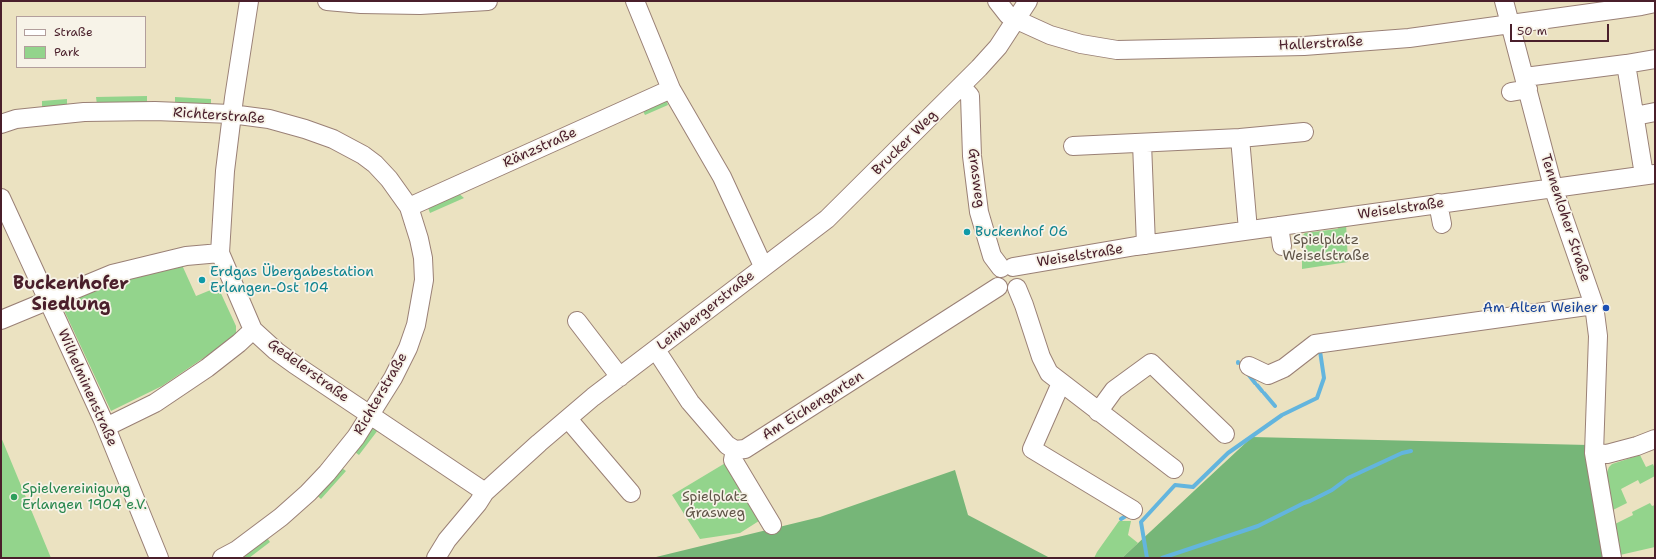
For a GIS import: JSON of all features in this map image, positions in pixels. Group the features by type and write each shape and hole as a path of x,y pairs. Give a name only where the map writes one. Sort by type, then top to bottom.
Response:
{"street":[{"name":"Gedelerstraße","path":"249,1 225,170 220,253 254,330 276,351 485,492"},
{"path":"328,1 366,5 420,5 488,1"},
{"name":"Leimbergerstraße","path":"436,558 447,540 478,503 485,492 568,419 763,266 722,177 671,89 635,1"},
{"name":"Hallerstraße","path":"997,1 1008,15 1050,34 1081,44 1117,50 1304,46 1409,38 1655,3"},
{"name":"Brucker Weg","path":"763,266 827,219 962,87 998,47 1028,1"},
{"name":"Tennenloher Straße","path":"1504,1 1511,24 1521,86 1553,187 1594,305 1598,336 1594,453 1612,558"},
{"path":"1521,86 1655,59"},
{"path":"1626,64 1635,116 1650,174"},
{"name":"Grasweg","path":"962,87 970,96 972,156 979,212 992,256 1007,268 1016,269 1021,276 1021,281 1017,288 1041,357 1049,373 1174,469"},
{"name":"Ränzstraße","path":"409,207 671,89"},
{"name":"Richterstraße","path":"1,124 16,119 84,112 232,114 269,119 333,139 363,156 375,164 395,186 409,207 415,222 423,258 424,276 416,325 408,348 393,378 371,416 339,459 308,493 234,555"},
{"path":"1635,116 1655,112"},
{"path":"1073,146 1240,138 1304,132"},
{"path":"1240,138 1248,230"},
{"path":"1142,143 1146,245"},
{"name":"Weiselstraße","path":"1007,268 1248,230 1650,174"},
{"name":"Wilhelminenstraße","path":"1,198 106,427 159,558"},
{"path":"1438,203 1442,224"},
{"path":"1279,226 1282,246"},
{"path":"1,320 112,274 186,256 220,253"},
{"path":"1007,268 996,275 995,279 998,287 1005,292 1009,292 1017,288"},
{"name":"Am Eichengarten","path":"734,450 745,449 998,287"},
{"path":"1249,366 1268,375 1284,368 1315,344 1594,305"},
{"path":"577,321 620,377"},
{"path":"106,427 155,403 207,368 254,330"},
{"path":"656,350 690,402 727,445 734,450 734,460 772,525"},
{"path":"1098,412 1114,390 1151,363 1225,434"},
{"path":"1061,383 1032,450 1133,510"},
{"path":"568,419 631,493"},
{"path":"1594,453 1607,454 1655,439"}],"green space":[{"path":"147,96 147,105 97,105 96,97"},
{"path":"175,97 211,99 211,108 175,105"},
{"path":"67,99 67,107 42,110 42,101"},
{"path":"666,100 668,105 645,115 642,109"},
{"path":"457,192 464,198 430,213 427,205"},
{"name":"Spielplatz Weiselstraße","path":"1346,223 1348,262 1302,269 1302,254 1306,251 1306,244 1302,242 1302,236 1305,233 1337,229"},
{"path":"182,265 196,296 218,287 236,326 236,336 162,386 111,411 63,308 66,302 116,282"},
{"path":"370,426 378,430 359,455 352,450"},
{"name":"Spielvereinigung Erlangen 1904 e.V.","path":"1,437 51,558 1,558"},
{"path":"1252,437 1588,445 1605,558 1122,558"},
{"path":"1640,455 1646,467 1653,464 1655,476 1640,484 1638,480 1621,489 1627,503 1611,511 1606,475 1609,467 1612,464"},
{"name":"Spielplatz Grasweg","path":"727,462 762,519 740,533 700,539 672,495"},
{"path":"339,466 346,471 321,499 314,493"},
{"path":"955,470 968,515 1050,558 652,558 820,517"},
{"path":"1650,503 1652,506 1655,505 1655,547 1620,555 1613,525 1633,515 1632,512"},
{"path":"1119,521 1131,521 1128,535 1138,543 1122,558 1094,558 1097,552"},
{"path":"265,535 270,542 249,558 246,558 242,552"}],"waterway":[{"path":"1147,558 1141,522 1175,485 1193,487 1228,453 1282,415 1317,398 1324,378 1320,351"},
{"path":"1248,374 1255,383"},
{"path":"1257,385 1262,391"},
{"path":"1264,393 1275,406"},
{"path":"1162,558 1258,526 1332,490 1348,478 1402,453 1411,451"},
{"path":"1121,519 1129,514"}],"place":[{"name":"Buckenhof 06","path":"967,232"},
{"name":"Erdgas Übergabestation Erlangen-Ost 104","path":"202,280"},
{"name":"Am Alten Weiher","path":"1606,308"},
{"name":"Spielvereinigung Erlangen 1904 e.V.","path":"14,497"}],"district":[{"name":"Buckenhofer Siedlung","path":"71,294"}]}
